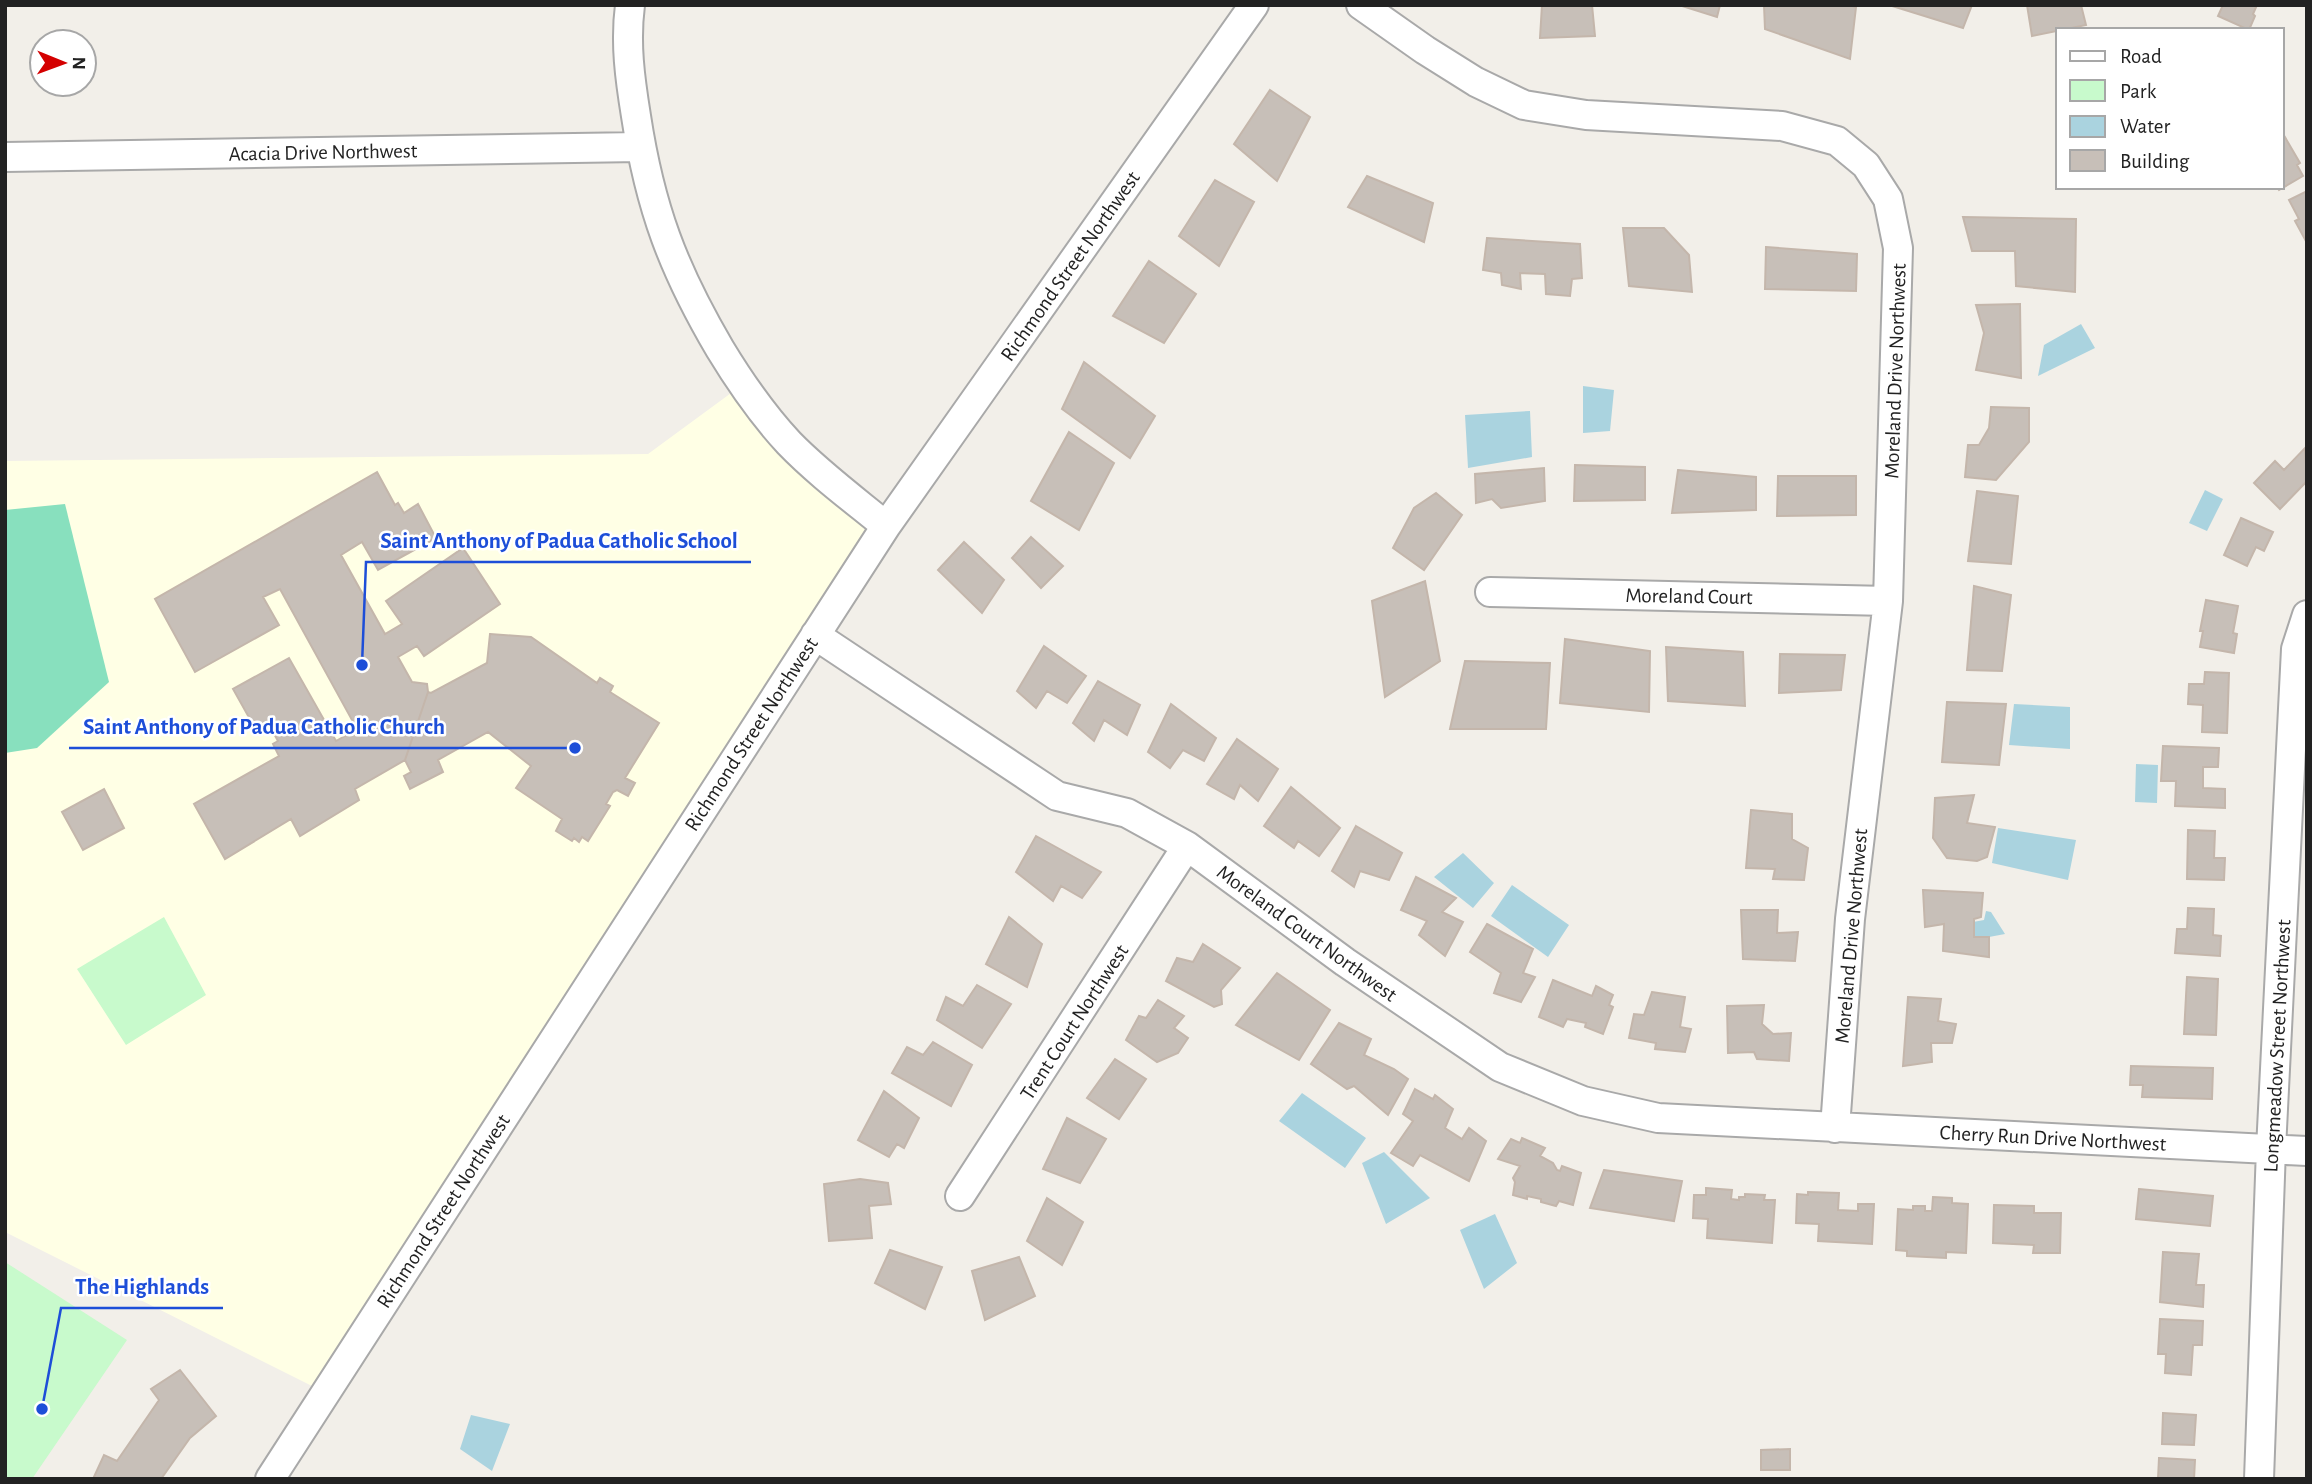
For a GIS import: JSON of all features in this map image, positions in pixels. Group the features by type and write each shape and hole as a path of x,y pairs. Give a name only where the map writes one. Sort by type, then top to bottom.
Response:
{"street":[{"path":"630,5 628,68 640,147 664,238 695,306 742,385 789,443 886,526"},
{"name":"Richmond Street Northwest","path":"270,1479 886,526 1254,5"},
{"name":"Moreland Drive Northwest","path":"1361,5 1476,82 1524,105 1586,115 1782,126 1837,141 1866,165 1888,200 1898,248 1888,601 1850,919 1835,1128"},
{"name":"Acacia Drive Northwest","path":"5,157 640,147"},
{"name":"Moreland Court","path":"1490,592 1888,601"},
{"name":"Longmeadow Street Northwest","path":"2259,1479 2296,649 2307,615"},
{"name":"Moreland Court Northwest","path":"815,635 1058,796 1127,813 1187,846 1345,962 1500,1067 1583,1101 1658,1118 1835,1128"},
{"name":"Trent Court Northwest","path":"960,1196 1187,846"},
{"name":"Cherry Run Drive Northwest","path":"1835,1128 2307,1151"}],"shaded area":[{"path":"742,385 886,526 326,1393 5,1232 5,461 648,454"}],"green space":[{"path":"65,504 109,682 37,748 5,753 5,510"},
{"path":"164,917 206,995 126,1045 77,969"},
{"path":"5,1262 127,1340 32,1479 5,1479"}],"water":[{"path":"2081,324 2095,348 2038,376 2044,345"},
{"path":"1583,386 1614,390 1610,431 1583,433"},
{"path":"1530,411 1532,457 1468,468 1465,415"},
{"path":"2205,490 2223,499 2207,531 2189,523"},
{"path":"2014,704 2070,707 2070,749 2009,745"},
{"path":"2136,764 2158,765 2157,803 2135,802"},
{"path":"1998,828 2076,840 2068,880 1992,863"},
{"path":"1463,853 1494,883 1473,908 1434,877"},
{"path":"1512,885 1569,925 1548,957 1491,916"},
{"path":"1986,911 1991,912 2005,934 1974,937 1973,922 1984,920"},
{"path":"1302,1093 1366,1138 1345,1168 1279,1121"},
{"path":"1384,1152 1430,1198 1386,1224 1362,1163"},
{"path":"1495,1214 1517,1263 1484,1289 1460,1230"},
{"path":"471,1415 510,1424 492,1471 460,1449"}],"building":[{"path":"1542,5 1592,5 1595,36 1540,38"},
{"path":"1679,5 1720,5 1717,17"},
{"path":"1764,5 1856,7 1850,59 1765,29"},
{"path":"1889,5 1972,5 1963,28"},
{"path":"2027,5 2081,5 2086,25 2056,28 2056,31 2032,36"},
{"path":"2223,5 2257,5 2250,28 2218,16"},
{"path":"1270,90 1310,117 1277,181 1234,144"},
{"path":"2284,135 2300,163 2297,165 2303,176 2284,187"},
{"path":"1367,176 1433,203 1424,242 1348,207"},
{"path":"1215,180 1254,202 1219,266 1179,236"},
{"path":"2307,191 2307,243 2295,221 2299,219 2289,200"},
{"path":"1963,217 2076,219 2075,292 2016,286 2015,251 1972,251"},
{"path":"1623,228 1664,228 1689,255 1692,292 1629,286"},
{"path":"1487,238 1580,244 1582,278 1572,279 1570,296 1546,294 1545,274 1520,273 1521,289 1502,285 1501,273 1483,270"},
{"path":"1766,247 1857,254 1856,291 1765,289"},
{"path":"1149,261 1196,294 1164,343 1113,316"},
{"path":"2020,304 2021,378 1976,370 1984,333 1976,305"},
{"path":"1084,362 1155,416 1130,458 1062,409"},
{"path":"1991,407 2029,408 2029,442 1996,480 1965,477 1968,445 1979,445 1989,428"},
{"path":"1069,432 1114,463 1079,530 1031,501"},
{"path":"2305,448 2307,481 2280,509 2254,483 2275,461 2284,470"},
{"path":"1575,465 1645,467 1645,500 1574,501"},
{"path":"1544,468 1545,501 1501,508 1492,499 1476,503 1475,474"},
{"path":"1678,470 1756,477 1756,510 1672,513"},
{"path":"377,472 395,505 398,503 404,513 418,504 436,538 378,570 362,542 341,555 385,634 402,624 386,601 463,548 500,604 424,656 417,646 398,657 412,682 427,684 428,692 405,760 355,789 359,800 300,836 291,819 225,859 194,804 279,756 273,744 278,741 267,721 255,728 233,689 289,658 336,741 357,729 280,589 263,597 279,625 195,672 155,599"},
{"path":"1778,476 1856,476 1856,515 1777,516"},
{"path":"1977,491 2018,496 2011,564 1968,561"},
{"path":"1436,493 1462,515 1424,570 1393,548 1414,508"},
{"path":"2241,518 2273,532 2264,551 2256,547 2247,566 2224,555"},
{"path":"1031,537 1063,566 1041,588 1012,558"},
{"path":"964,542 1004,580 982,613 938,570"},
{"path":"1425,581 1440,661 1385,697 1372,601"},
{"path":"1974,586 2011,595 2002,671 1967,670"},
{"path":"2206,600 2238,606 2233,633 2237,634 2234,653 2200,647"},
{"path":"490,634 531,637 597,683 600,678 613,686 610,692 659,723 625,778 635,783 628,796 617,790 613,792 606,804 610,806 588,841 582,837 579,842 574,838 572,841 556,831 562,819 516,788 531,766 488,732 438,760 443,772 410,789 404,776 411,772 405,760 428,692 431,693 487,663"},
{"path":"1565,639 1650,651 1649,712 1560,703"},
{"path":"1044,646 1086,676 1067,703 1047,691 1036,708 1017,691"},
{"path":"1666,647 1743,652 1745,706 1668,701"},
{"path":"1780,654 1845,655 1841,690 1779,693"},
{"path":"1465,661 1550,663 1546,729 1450,729"},
{"path":"2205,672 2229,673 2227,733 2202,732 2203,705 2188,704 2189,684 2204,684"},
{"path":"1098,681 1140,705 1127,735 1104,720 1094,741 1073,723"},
{"path":"1947,702 2006,704 1999,765 1942,762"},
{"path":"1171,704 1216,738 1204,761 1183,750 1170,768 1148,752"},
{"path":"1237,739 1278,769 1258,801 1240,785 1234,799 1207,784"},
{"path":"2163,746 2219,748 2218,767 2203,767 2203,788 2225,789 2225,808 2175,806 2176,781 2161,781"},
{"path":"1291,787 1340,828 1319,856 1298,841 1294,848 1264,826"},
{"path":"104,789 124,828 83,850 62,812"},
{"path":"1974,795 1967,823 1995,827 1987,857 1977,861 1947,858 1933,838 1935,798"},
{"path":"1751,810 1792,814 1792,839 1808,848 1804,880 1773,879 1775,869 1746,868"},
{"path":"1356,826 1402,853 1389,880 1360,871 1354,887 1332,871"},
{"path":"2188,830 2215,831 2214,858 2225,858 2224,880 2187,879"},
{"path":"1036,836 1101,872 1082,898 1061,886 1053,901 1016,872"},
{"path":"1416,877 1456,898 1442,912 1463,922 1445,956 1419,935 1427,921 1401,910"},
{"path":"1923,890 1983,893 1981,917 1974,919 1974,937 1989,937 1989,957 1943,951 1944,924 1925,927"},
{"path":"2188,908 2214,909 2213,935 2221,936 2220,956 2175,953 2177,929 2187,929"},
{"path":"1741,910 1778,910 1777,933 1798,932 1795,961 1743,959"},
{"path":"1009,917 1042,944 1027,987 986,964"},
{"path":"1487,924 1533,949 1523,973 1535,977 1521,1002 1494,993 1501,973 1470,952"},
{"path":"1203,944 1240,968 1221,990 1222,1004 1214,1007 1166,981 1177,958 1193,962"},
{"path":"1277,973 1330,1010 1299,1060 1236,1025"},
{"path":"2187,977 2218,979 2216,1035 2184,1034"},
{"path":"1553,980 1592,996 1596,986 1613,995 1609,1005 1613,1007 1603,1034 1585,1027 1586,1023 1567,1019 1563,1027 1539,1017"},
{"path":"977,985 1011,1004 982,1048 937,1020 946,997 963,1006"},
{"path":"1652,992 1685,997 1680,1027 1691,1029 1685,1052 1655,1049 1656,1043 1629,1038 1634,1014 1644,1015"},
{"path":"1908,997 1941,999 1938,1021 1956,1024 1952,1043 1931,1043 1932,1062 1903,1066"},
{"path":"1158,1000 1184,1016 1174,1028 1188,1038 1178,1053 1157,1062 1126,1040 1139,1016 1146,1018"},
{"path":"1764,1005 1762,1024 1773,1034 1791,1033 1789,1061 1757,1059 1754,1052 1728,1053 1727,1006"},
{"path":"1339,1023 1371,1039 1364,1055 1408,1079 1388,1115 1354,1086 1347,1089 1311,1064"},
{"path":"933,1042 972,1065 951,1106 892,1073 907,1047 923,1055"},
{"path":"1115,1059 1146,1079 1119,1119 1087,1098"},
{"path":"2131,1066 2213,1068 2212,1099 2142,1097 2143,1085 2130,1085"},
{"path":"1415,1089 1433,1099 1435,1095 1453,1109 1445,1128 1462,1139 1469,1128 1486,1141 1469,1181 1420,1155 1413,1166 1391,1153 1413,1121 1403,1114"},
{"path":"884,1091 919,1118 904,1148 897,1144 889,1157 858,1140"},
{"path":"1067,1118 1106,1139 1080,1183 1043,1169"},
{"path":"1522,1138 1545,1148 1540,1156 1553,1163 1557,1170 1560,1171 1562,1166 1581,1173 1573,1205 1559,1201 1556,1206 1541,1202 1541,1199 1513,1195 1513,1178 1520,1166 1498,1159 1511,1139 1520,1143"},
{"path":"1604,1170 1682,1181 1674,1221 1590,1208"},
{"path":"860,1179 888,1183 891,1204 869,1206 872,1238 829,1241 824,1184"},
{"path":"1706,1188 1732,1190 1731,1199 1739,1200 1739,1197 1745,1197 1745,1194 1765,1195 1764,1200 1775,1200 1772,1243 1707,1238 1708,1219 1693,1218 1694,1195 1706,1195"},
{"path":"2139,1189 2213,1196 2210,1226 2136,1219"},
{"path":"1808,1192 1839,1193 1838,1210 1858,1211 1858,1204 1874,1204 1872,1244 1818,1241 1819,1224 1796,1223 1797,1194 1808,1195"},
{"path":"1933,1197 1952,1198 1952,1203 1968,1204 1966,1253 1946,1252 1946,1258 1907,1256 1907,1251 1896,1250 1898,1209 1913,1210 1913,1206 1925,1206 1925,1211 1932,1211"},
{"path":"1047,1198 1083,1222 1062,1265 1027,1241"},
{"path":"1994,1205 2034,1206 2034,1213 2061,1213 2060,1253 2033,1253 2034,1245 1993,1243"},
{"path":"890,1250 942,1267 925,1309 875,1283"},
{"path":"2163,1252 2199,1254 2196,1285 2204,1285 2203,1307 2160,1302"},
{"path":"1019,1257 1035,1296 985,1320 972,1271"},
{"path":"2160,1319 2203,1321 2202,1345 2193,1345 2191,1375 2165,1373 2166,1354 2158,1354"},
{"path":"180,1370 216,1416 190,1438 161,1479 93,1479 104,1455 117,1461 159,1400 151,1389"},
{"path":"2163,1413 2196,1415 2194,1445 2162,1444"},
{"path":"1790,1449 1790,1470 1761,1470 1761,1450"},
{"path":"2159,1458 2195,1460 2194,1479 2158,1479"}],"place":[{"name":"Saint Anthony of Padua Catholic School","path":"362,665"},
{"name":"Saint Anthony of Padua Catholic Church","path":"575,748"},
{"name":"The Highlands","path":"42,1409"}]}
